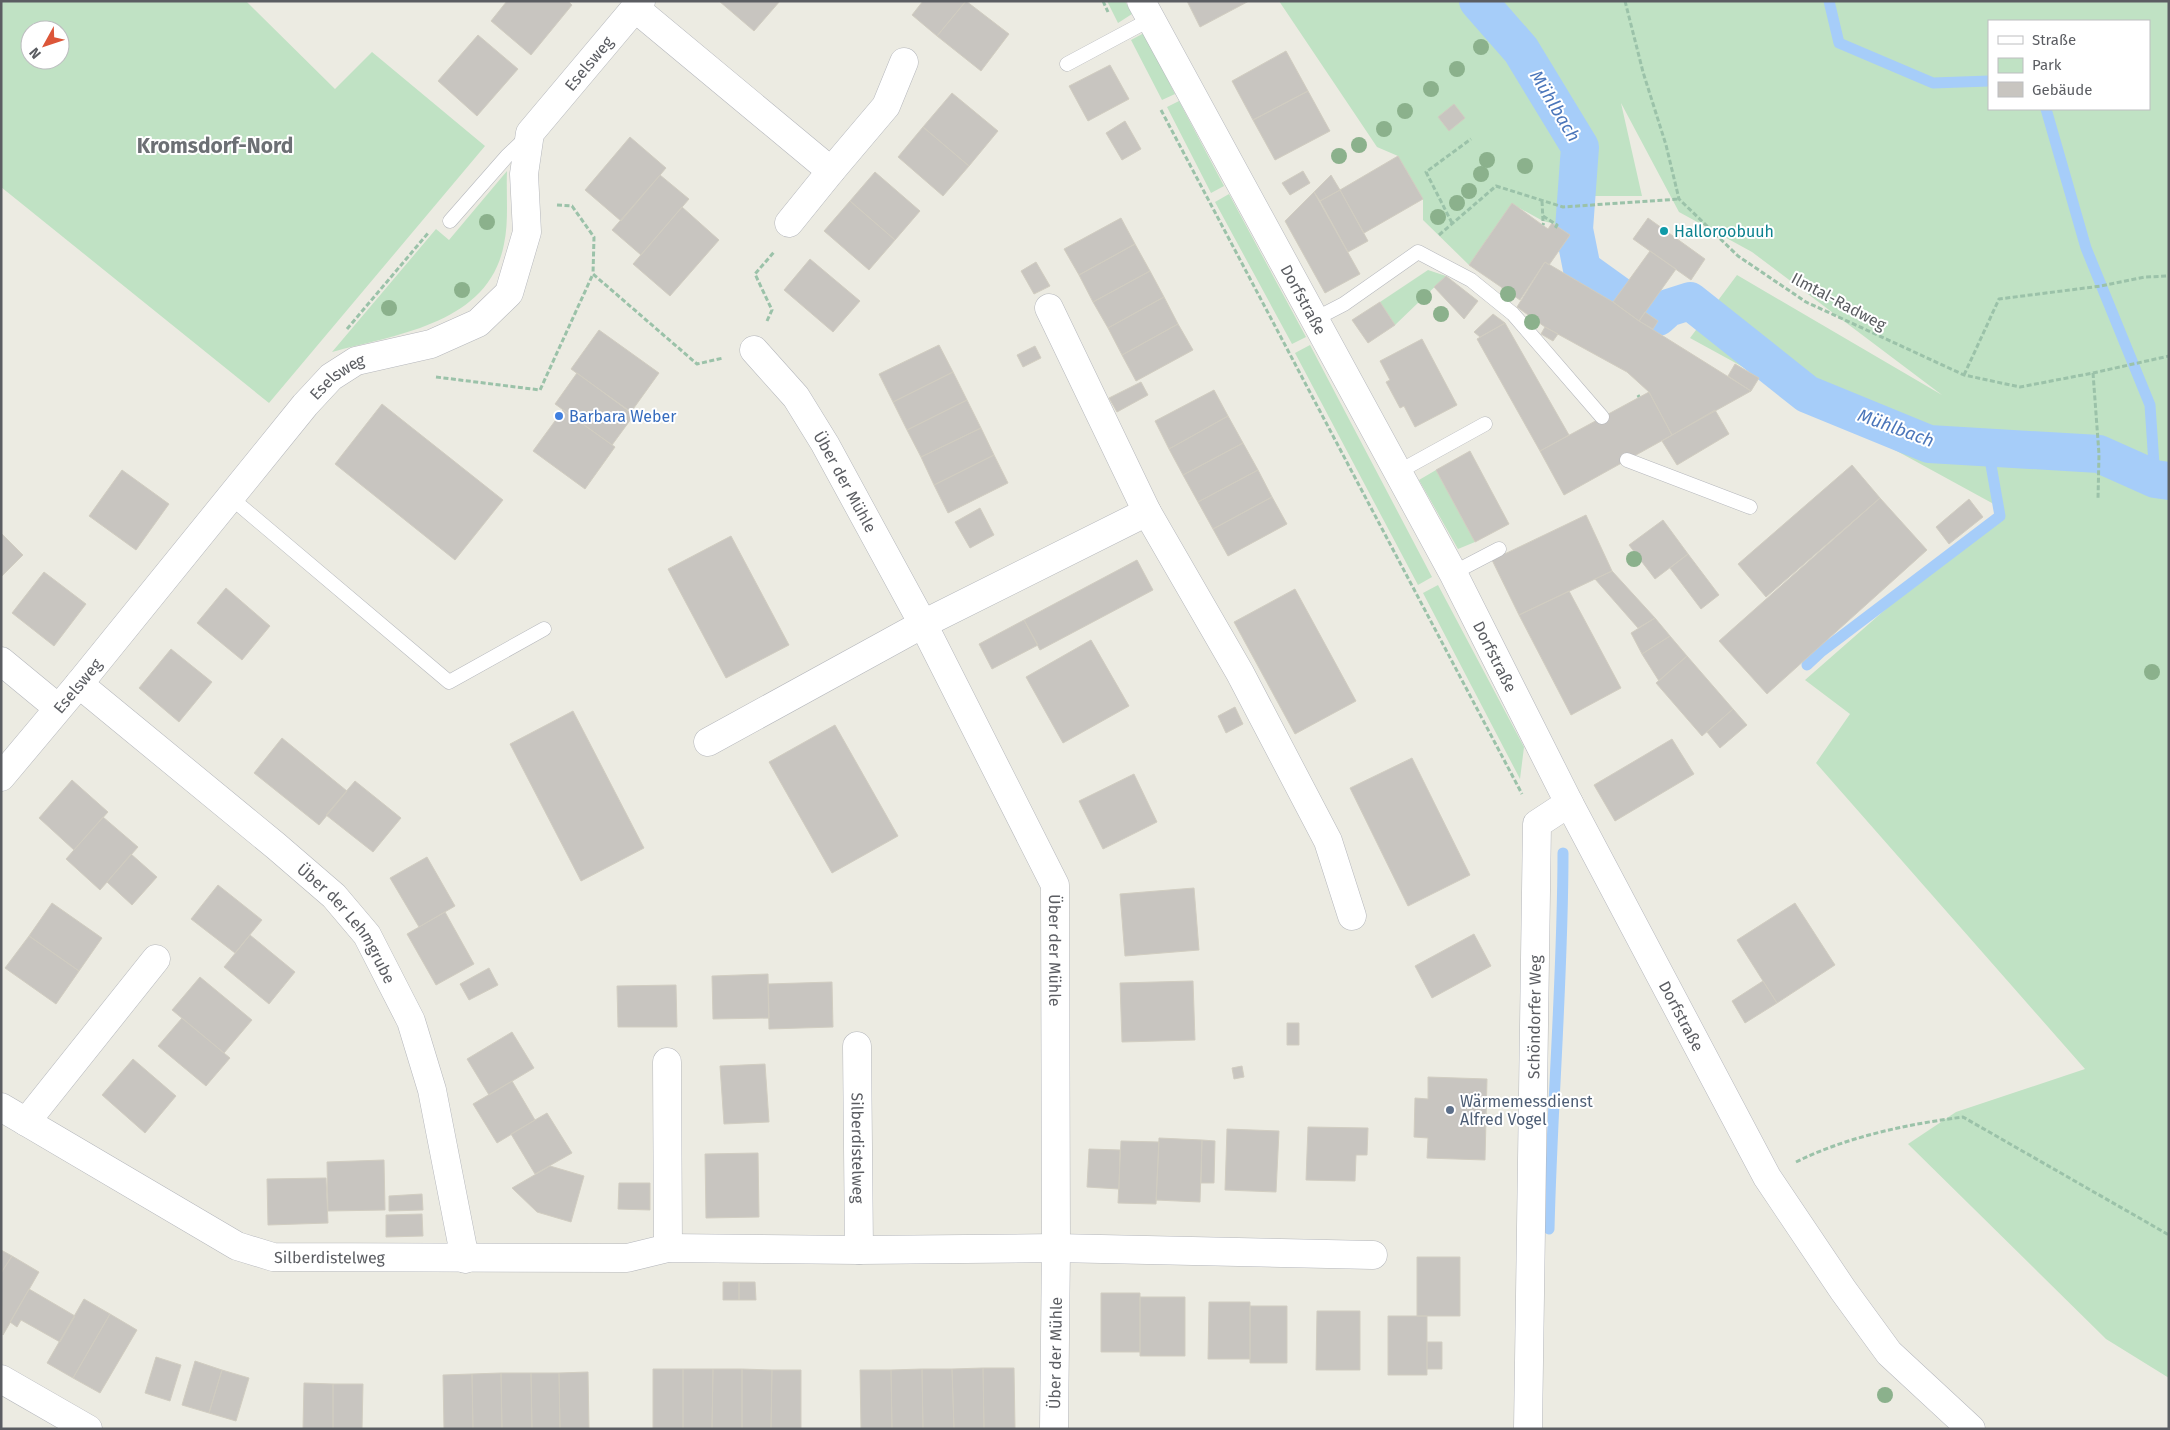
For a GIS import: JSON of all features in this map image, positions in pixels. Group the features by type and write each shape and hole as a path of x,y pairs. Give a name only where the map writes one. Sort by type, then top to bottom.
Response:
{"street":[{"name":"Eselsweg","path":"1,777 79,684 305,405 331,377 356,361 431,344 478,323 509,293 527,232 524,174 530,133 630,6 831,171"},
{"name":"Dorfstraße","path":"1146,10 1453,573 1570,803 1767,1177 1843,1290 1889,1353 1971,1429"},
{"path":"789,223 886,106 904,62"},
{"path":"1049,308 1147,512 1240,673 1328,841 1352,916"},
{"name":"Über der Mühle","path":"754,350 796,397 825,444 922,624 1055,885 1056,1248 1054,1429"},
{"path":"708,742 922,624 1147,512"},
{"path":"1,660 58,708"},
{"name":"Über der Lehmgrube","path":"79,684 334,896 367,934 411,1021 432,1090 465,1259"},
{"path":"1537,824 1570,803"},
{"name":"Schöndorfer Weg","path":"1528,1429 1537,824"},
{"path":"26,1122 156,959"},
{"name":"Silberdistelweg","path":"857,1046 859,1250"},
{"path":"666,1062 668,1248"},
{"name":"Silberdistelweg","path":"1,1107 237,1246 273,1257 627,1258 668,1248 859,1250 1056,1248"},
{"path":"1056,1248 1373,1255"},
{"path":"1,1379 88,1429"}],"lane":[{"name":"Dorfstraße","path":"1067,64 1120,36 1146,10"},
{"path":"450,221 507,156 530,133"},
{"path":"1316,319 1344,304 1418,252 1471,280 1513,314 1602,417"},
{"path":"1398,472 1485,424"},
{"path":"1627,460 1750,507"},
{"path":"230,497 449,682 544,629"},
{"path":"1453,573 1499,549"}],"path":[{"path":"1103,1 1120,36"},
{"path":"1418,252 1496,186 1563,207 1679,199 1625,1"},
{"path":"1158,105 1537,824"},
{"path":"1452,224 1426,172 1471,139"},
{"name":"Ilmtal-Radweg","path":"1679,199 1738,256 1806,302 1964,375 2020,387 2169,356"},
{"path":"1542,201 1544,222 1542,225"},
{"path":"431,375 540,390 593,274 594,237 572,206 553,204"},
{"path":"1542,215 1557,225 1554,230"},
{"path":"331,377 328,351 437,222 450,221"},
{"path":"593,274 698,364 754,350 772,310 755,274 783,241 789,223"},
{"path":"1964,375 1999,300 2101,286 2145,277 2169,276"},
{"path":"2093,373 2099,454 2098,499"},
{"path":"1767,1177 1823,1149 1925,1122 1963,1117 2169,1235"}],"green space":[{"path":"1,1 246,1 335,89 372,52 485,146 269,403 1,187"},
{"path":"1107,1 1125,1 1132,14 1118,23"},
{"path":"1279,1 2169,1 2169,1378 2106,1339 1908,1144 1956,1112 2085,1069 1816,763 1850,714 1805,680 2001,508 1690,338 1737,275 1942,395 1752,252 1679,212 1621,103 1642,196 1563,196 1563,207 1559,225 1543,221 1512,204 1469,265 1423,220 1423,199 1398,156 1377,147"},
{"path":"1144,33 1175,94 1162,100 1131,40"},
{"path":"1179,101 1224,186 1211,193 1167,107"},
{"path":"507,171 507,217 504,244 495,271 480,292 460,309 437,321 384,339 332,352 436,229 449,240"},
{"path":"1229,194 1306,337 1292,344 1215,202"},
{"path":"1428,270 1446,276 1395,325 1380,302"},
{"path":"1310,345 1432,577 1418,585 1295,353"},
{"path":"1436,470 1475,542 1458,549 1419,480"},
{"path":"1438,585 1524,747 1520,779 1423,593"}],"building":[{"path":"507,1 568,1 572,5 531,55 491,21"},
{"path":"719,1 780,1 754,31"},
{"path":"923,1 966,1 937,36 912,15"},
{"path":"966,1 1009,34 981,71 937,36"},
{"path":"1187,1 1249,1 1200,27"},
{"path":"478,35 518,69 477,116 438,81"},
{"path":"1286,51 1308,91 1253,120 1232,81"},
{"path":"1110,65 1129,99 1088,121 1069,86"},
{"path":"1308,91 1330,131 1275,160 1253,120"},
{"path":"952,93 998,131 969,166 923,127"},
{"path":"1454,104 1465,118 1449,131 1438,117"},
{"path":"1125,121 1141,149 1122,160 1106,133"},
{"path":"923,127 969,166 943,196 898,157"},
{"path":"630,137 666,168 621,221 585,190"},
{"path":"1398,156 1423,199 1364,233 1340,190"},
{"path":"1303,171 1310,183 1290,195 1282,183"},
{"path":"875,172 920,211 895,240 850,201"},
{"path":"660,175 689,199 641,255 612,230"},
{"path":"1331,175 1340,190 1320,201 1314,192"},
{"path":"1340,190 1368,241 1348,252 1320,201"},
{"path":"1314,192 1360,274 1325,293 1285,221"},
{"path":"850,201 895,240 869,270 824,231"},
{"path":"1512,203 1548,229 1552,223 1570,235 1549,265 1545,262 1520,300 1469,265"},
{"path":"682,207 719,240 670,296 633,264"},
{"path":"1121,218 1135,244 1079,275 1064,249"},
{"path":"1648,218 1705,259 1691,280 1633,239"},
{"path":"1135,244 1150,271 1093,302 1079,275"},
{"path":"1650,251 1676,269 1639,321 1613,302"},
{"path":"810,259 860,301 833,332 784,290"},
{"path":"1036,262 1050,286 1034,294 1021,271"},
{"path":"1545,262 1613,302 1639,321 1751,391 1672,435 1649,392 1627,372 1545,327 1517,307"},
{"path":"1150,271 1164,297 1108,328 1093,302"},
{"path":"1446,276 1478,301 1464,319 1434,287"},
{"path":"1164,297 1178,324 1122,355 1108,328"},
{"path":"1380,302 1395,325 1368,343 1352,320"},
{"path":"1645,312 1658,321 1653,329 1639,321"},
{"path":"1493,314 1505,323 1480,337 1474,332"},
{"path":"1505,323 1569,435 1540,451 1477,339"},
{"path":"1178,324 1193,350 1136,381 1122,355"},
{"path":"1545,327 1558,334 1553,341 1541,334"},
{"path":"599,330 659,373 631,412 571,369"},
{"path":"1422,339 1457,405 1415,427 1404,406 1400,408 1386,382 1390,380 1380,361"},
{"path":"939,345 953,372 893,402 879,374"},
{"path":"1035,346 1041,358 1023,367 1017,355"},
{"path":"1735,364 1759,378 1751,391 1728,376"},
{"path":"953,372 967,400 907,430 893,402"},
{"path":"577,373 634,415 612,445 555,404"},
{"path":"1141,382 1148,395 1117,412 1109,398"},
{"path":"1214,390 1228,416 1169,449 1155,421"},
{"path":"1649,392 1672,435 1564,495 1540,451"},
{"path":"967,400 981,428 921,457 907,430"},
{"path":"382,404 503,500 455,560 335,464"},
{"path":"563,410 615,447 585,489 533,451"},
{"path":"1715,410 1729,434 1677,465 1662,441"},
{"path":"1228,416 1243,443 1183,475 1169,449"},
{"path":"981,428 994,455 934,485 921,457"},
{"path":"1243,443 1258,470 1198,502 1183,475"},
{"path":"1470,451 1509,524 1475,542 1436,470"},
{"path":"994,455 1008,483 948,513 934,485"},
{"path":"1852,465 1880,498 1766,597 1738,564"},
{"path":"122,470 169,504 136,550 89,516"},
{"path":"1258,470 1272,497 1213,529 1198,502"},
{"path":"1272,497 1287,524 1228,556 1213,529"},
{"path":"1880,498 1927,550 1767,694 1719,641"},
{"path":"1969,499 1983,517 1949,544 1936,527"},
{"path":"980,508 994,535 970,548 955,522"},
{"path":"1586,515 1612,571 1519,615 1492,560"},
{"path":"1663,520 1688,554 1655,579 1629,545"},
{"path":"1,533 23,555 1,577"},
{"path":"731,536 789,645 726,678 668,569"},
{"path":"1688,554 1719,595 1701,609 1670,568"},
{"path":"1137,560 1153,590 1040,650 1024,620"},
{"path":"1612,571 1655,618 1638,628 1595,579"},
{"path":"44,572 86,604 54,646 12,613"},
{"path":"226,588 270,626 242,660 197,623"},
{"path":"1295,589 1356,701 1295,734 1234,622"},
{"path":"1569,591 1621,688 1571,715 1519,615"},
{"path":"1655,618 1670,636 1642,654 1631,633"},
{"path":"1024,620 1038,645 992,669 979,644"},
{"path":"1670,636 1687,656 1659,681 1642,654"},
{"path":"1091,640 1129,706 1063,743 1026,677"},
{"path":"171,649 212,682 179,722 139,688"},
{"path":"1687,656 1733,709 1702,736 1656,683"},
{"path":"1235,707 1243,724 1226,733 1218,716"},
{"path":"1733,709 1747,725 1720,748 1707,732"},
{"path":"573,711 644,848 581,881 510,744"},
{"path":"835,725 898,836 832,873 769,762"},
{"path":"282,738 347,791 319,825 254,773"},
{"path":"1672,739 1694,774 1615,821 1594,785"},
{"path":"1412,758 1470,875 1408,906 1350,788"},
{"path":"1134,774 1157,822 1103,849 1079,801"},
{"path":"72,780 108,812 74,850 39,818"},
{"path":"355,781 401,818 373,852 326,815"},
{"path":"103,817 138,847 100,890 66,859"},
{"path":"131,854 157,877 132,905 107,882"},
{"path":"427,857 455,906 419,927 390,878"},
{"path":"218,885 262,920 235,953 191,919"},
{"path":"1194,888 1199,950 1125,956 1120,894"},
{"path":"52,903 102,938 79,971 29,936"},
{"path":"1795,903 1835,965 1777,1003 1737,940"},
{"path":"445,912 474,964 436,985 407,934"},
{"path":"1474,934 1491,966 1432,998 1415,966"},
{"path":"250,935 295,972 269,1004 224,967"},
{"path":"29,936 79,971 56,1004 5,968"},
{"path":"489,968 498,985 469,1000 460,984"},
{"path":"768,974 769,1018 713,1019 712,976"},
{"path":"200,977 252,1020 224,1053 172,1010"},
{"path":"1193,981 1195,1040 1122,1042 1120,983"},
{"path":"1763,981 1777,1003 1745,1023 1732,1001"},
{"path":"832,982 833,1027 769,1029 768,984"},
{"path":"676,985 677,1027 618,1027 617,986"},
{"path":"182,1018 230,1058 206,1086 158,1046"},
{"path":"1287,1023 1299,1023 1299,1045 1287,1045"},
{"path":"512,1032 534,1068 489,1095 467,1059"},
{"path":"133,1059 176,1096 145,1133 102,1095"},
{"path":"765,1064 769,1122 724,1124 720,1066"},
{"path":"1242,1066 1244,1077 1234,1079 1232,1068"},
{"path":"1428,1077 1487,1079 1485,1160 1427,1158 1428,1138 1414,1137 1415,1098 1428,1099"},
{"path":"512,1081 535,1120 497,1143 473,1104"},
{"path":"547,1113 572,1153 535,1174 511,1134"},
{"path":"1308,1127 1368,1128 1367,1155 1356,1155 1355,1181 1306,1180"},
{"path":"1227,1129 1279,1131 1276,1192 1225,1190"},
{"path":"1159,1138 1202,1140 1200,1202 1156,1200"},
{"path":"1202,1140 1215,1141 1214,1183 1201,1183"},
{"path":"1121,1141 1159,1142 1156,1204 1118,1203"},
{"path":"1089,1149 1120,1150 1119,1189 1087,1187"},
{"path":"758,1153 759,1217 706,1218 705,1154"},
{"path":"384,1160 385,1210 328,1211 327,1162"},
{"path":"550,1166 584,1176 571,1222 537,1212 512,1188"},
{"path":"326,1178 328,1223 268,1225 267,1179"},
{"path":"619,1183 650,1183 650,1210 618,1209"},
{"path":"422,1194 423,1210 389,1211 389,1196"},
{"path":"422,1214 423,1236 386,1237 386,1215"},
{"path":"1,1250 12,1256 1,1273"},
{"path":"12,1256 39,1272 3,1335 1,1273"},
{"path":"1417,1257 1460,1257 1460,1316 1417,1316"},
{"path":"723,1282 739,1282 739,1300 723,1300"},
{"path":"739,1282 755,1282 756,1300 739,1300"},
{"path":"29,1289 75,1316 60,1342 21,1320 17,1327 10,1322"},
{"path":"1101,1293 1140,1293 1140,1352 1101,1352"},
{"path":"1140,1297 1185,1297 1185,1356 1140,1356"},
{"path":"84,1299 110,1314 73,1378 47,1363"},
{"path":"1209,1302 1250,1302 1250,1359 1208,1359"},
{"path":"1250,1306 1287,1306 1287,1363 1250,1363"},
{"path":"1317,1311 1360,1311 1360,1370 1316,1370"},
{"path":"110,1314 137,1330 100,1393 73,1378"},
{"path":"1388,1316 1427,1316 1427,1375 1388,1375"},
{"path":"1427,1342 1442,1342 1442,1369 1427,1369"},
{"path":"156,1357 181,1365 170,1401 145,1393"},
{"path":"195,1361 222,1370 209,1413 182,1405"},
{"path":"983,1368 1014,1368 1015,1429 984,1429"},
{"path":"983,1368 984,1429 954,1429 952,1369"},
{"path":"653,1369 683,1369 683,1429 653,1429"},
{"path":"683,1369 713,1369 712,1429 683,1429"},
{"path":"713,1369 742,1369 742,1429 712,1429"},
{"path":"742,1369 772,1370 771,1429 742,1429"},
{"path":"922,1369 923,1429 892,1429 891,1370"},
{"path":"922,1369 952,1369 954,1429 923,1429"},
{"path":"222,1370 249,1378 236,1421 209,1413"},
{"path":"772,1370 801,1370 801,1429 771,1429"},
{"path":"860,1370 891,1370 892,1429 861,1429"},
{"path":"588,1372 589,1429 560,1429 559,1373"},
{"path":"501,1373 502,1429 473,1429 472,1374"},
{"path":"501,1373 531,1373 532,1429 502,1429"},
{"path":"531,1373 559,1373 560,1429 532,1429"},
{"path":"472,1374 473,1429 444,1429 443,1375"},
{"path":"304,1383 333,1384 333,1429 303,1429"},
{"path":"333,1384 363,1384 362,1429 333,1429"}],"waterway":[{"name":"Mühlbach","path":"1478,1 1521,50 1580,147 1574,229 1582,269 1618,295"},
{"name":"Mühlbach","path":"1829,1 1839,43 1933,83 1988,81"},
{"name":"Mühlbach","path":"2046,110 2086,248 2150,405 2155,479"},
{"name":"Mühlbach","path":"1642,316 1658,317 1668,308 1690,301 1807,394 1929,444 2099,454 2155,479 2169,481"},
{"path":"1807,665 1822,651 2000,516 1988,448"},
{"path":"1549,1229 1563,900 1563,853"}],"place":[{"name":"Halloroobuuh","path":"1664,231"},
{"name":"Barbara Weber","path":"559,416"},
{"name":"Wärmemessdienst Alfred Vogel","path":"1450,1110"}],"district":[{"name":"Kromsdorf-Nord","path":"215,146"}]}
